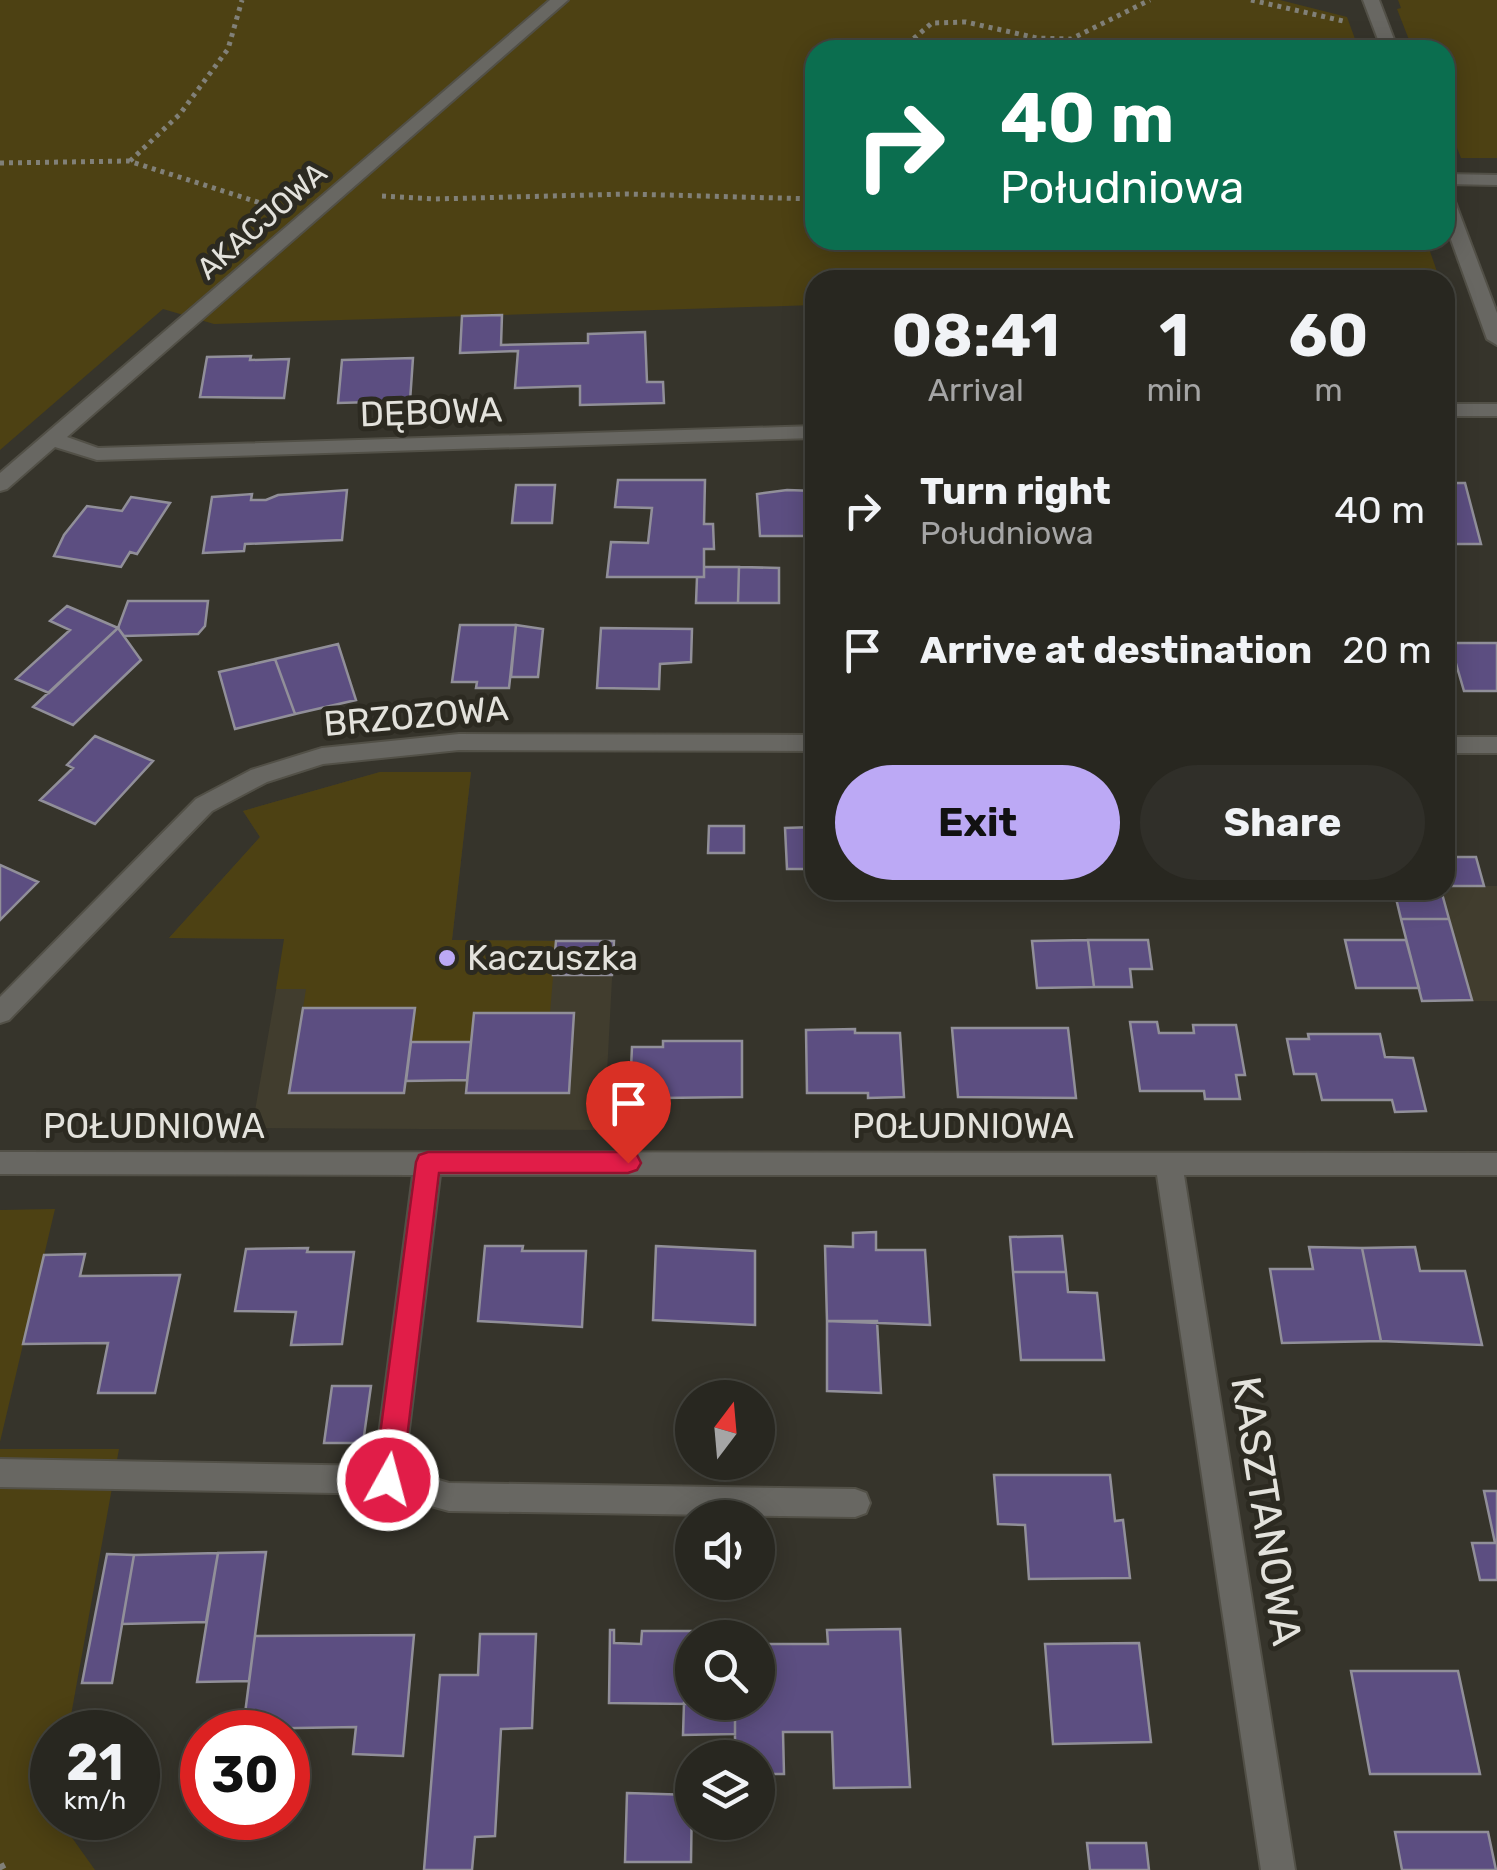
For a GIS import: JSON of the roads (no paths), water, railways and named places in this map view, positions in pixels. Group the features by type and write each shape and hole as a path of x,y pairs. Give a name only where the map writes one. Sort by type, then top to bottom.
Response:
{"street":[{"name":"AKACJOWA","path":"0,484 560,0"},
{"path":"1372,0 1386,40"},
{"path":"1455,179 1497,180"},
{"path":"1455,227 1497,339"},
{"path":"1455,410 1497,410"},
{"name":"DĘBOWA","path":"52,440 97,454 805,432"},
{"name":"BRZOZOWA","path":"2,1007 204,805 259,776 322,756 392,746 459,742 805,743"},
{"path":"1455,745 1497,745"},
{"path":"388,1480 428,1162"},
{"name":"POŁUDNIOWA","path":"0,1163 1497,1164"},
{"name":"KASZTANOWA","path":"1169,1164 1278,1870"},
{"path":"0,1473 388,1480 449,1497 855,1503"}],"place":[{"name":"Kaczuszka","path":"447,958"}]}
